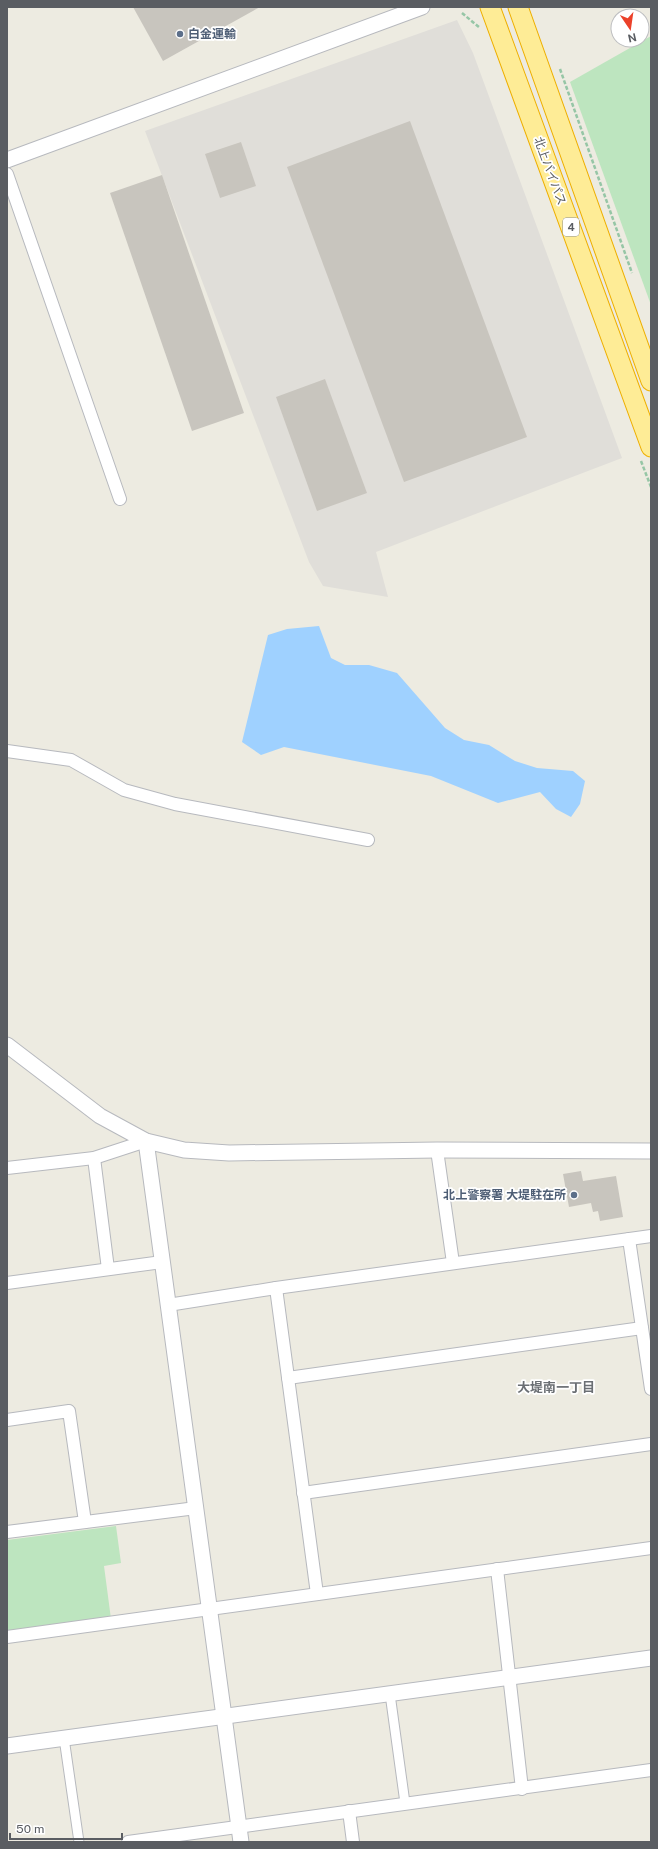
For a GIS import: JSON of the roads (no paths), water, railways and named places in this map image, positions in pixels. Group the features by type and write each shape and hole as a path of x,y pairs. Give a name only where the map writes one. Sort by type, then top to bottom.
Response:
{"highway":[{"name":"北上バイパス","path":"490,7 651,448"},
{"name":"北上バイパス","path":"518,7 651,382"}],"street":[{"path":"7,160 422,7"},
{"path":"7,174 120,499"},
{"path":"7,751 71,760 124,790 175,804 368,840"},
{"path":"7,1045 100,1116 146,1141 184,1150 229,1153 437,1150 651,1151"},
{"path":"7,1168 94,1158 146,1141"},
{"path":"146,1141 241,1842"},
{"path":"437,1150 453,1263"},
{"path":"94,1158 108,1269"},
{"path":"168,1305 276,1288 651,1236"},
{"path":"629,1239 651,1389"},
{"path":"7,1284 162,1262"},
{"path":"276,1288 318,1594"},
{"path":"288,1378 642,1328"},
{"path":"7,1420 69,1411 85,1522"},
{"path":"303,1493 651,1444"},
{"path":"7,1532 196,1508"},
{"path":"7,1637 651,1548"},
{"path":"497,1570 522,1789"},
{"path":"7,1746 651,1658"},
{"path":"390,1694 405,1803"},
{"path":"64,1738 79,1842"},
{"path":"128,1842 405,1803 522,1789 651,1770"},
{"path":"349,1811 353,1842"}],"water":[{"path":"319,626 331,658 345,665 369,665 397,673 445,728 464,740 489,745 515,761 537,768 573,771 585,781 580,804 571,817 556,809 540,792 498,803 431,776 284,747 261,755 242,742 268,635 287,629"}],"place":[{"name":"白金運輸","path":"180,34"},
{"name":"北上警察署 大堤駐在所","path":"574,1195"}],"district":[{"name":"大堤南一丁目","path":"556,1387"}]}
